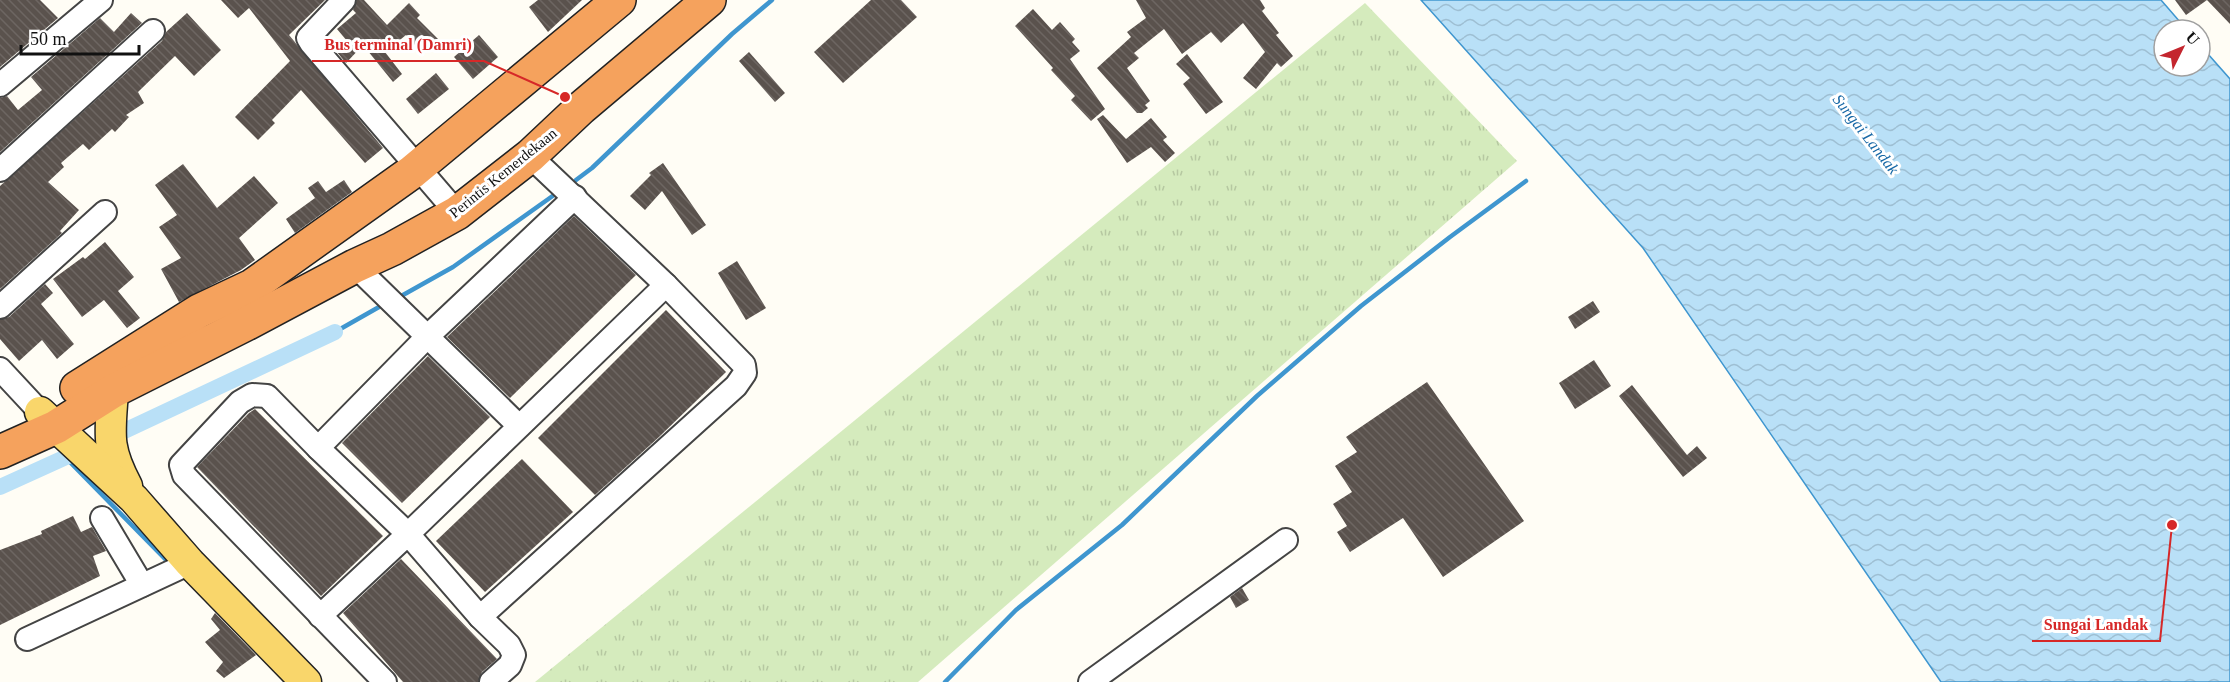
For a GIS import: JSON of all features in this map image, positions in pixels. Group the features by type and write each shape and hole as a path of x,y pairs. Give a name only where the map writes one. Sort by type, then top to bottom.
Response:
{"highway":[{"path":"0,452 66,436 199,311 252,286 417,168 620,0"},
{"name":"Perintis Kemerdekaan","path":"66,436 113,391 392,249 457,213 530,156 581,108 709,0"},
{"path":"0,431 66,436"}],"main road":[{"path":"113,391 110,445 115,464 134,499"},
{"path":"66,436 134,499 190,563 306,682"}],"street":[{"path":"0,85 100,0"},
{"path":"344,0 308,38 457,213"},
{"path":"0,170 153,31"},
{"path":"480,617 736,386 745,373 744,365 666,285 530,156"},
{"path":"318,448 428,336 575,197"},
{"path":"0,307 105,212"},
{"path":"355,266 519,426"},
{"path":"320,616 666,285"},
{"path":"0,369 66,436"},
{"path":"385,682 183,475 181,465 240,402 252,395 267,396 408,534 480,617 509,645 514,655 510,665 491,682"},
{"path":"102,518 142,585"},
{"path":"1090,682 1286,540"},
{"path":"27,639 190,563"}],"green space":[{"path":"1365,3 1517,161 918,682 535,682"}],"water":[{"path":"1421,0 2161,0 2177,18 2152,18 2152,78 2212,78 2212,59 2230,79 2230,682 1941,682 1643,248"}],"building":[{"path":"0,0 40,0 58,18 0,67"},
{"path":"221,0 325,0 289,35 383,148 365,163 301,90 272,120 275,123 258,140 235,117 290,61 249,8 238,18"},
{"path":"357,0 364,0 387,25 409,3 420,15 417,18 438,39 423,54 406,35 385,52 402,74 393,82 363,45 346,63 336,51 347,41 337,29 356,13 353,10"},
{"path":"538,0 582,0 548,32 529,7"},
{"path":"871,0 901,0 917,17 843,83 814,52"},
{"path":"1136,0 1260,0 1265,8 1262,11 1279,33 1276,35 1293,56 1281,67 1277,63 1256,89 1243,78 1265,52 1243,23 1221,43 1211,32 1182,54 1164,29 1134,53 1139,58 1127,68 1150,101 1145,105 1148,108 1142,113 1137,113 1097,68 1131,37 1127,32 1146,18"},
{"path":"2175,0 2207,0 2186,15"},
{"path":"2207,0 2230,0 2230,24"},
{"path":"1033,9 1052,30 1060,22 1075,39 1072,42 1080,51 1070,59 1105,109 1091,121 1071,100 1075,96 1051,70 1053,68 1015,26"},
{"path":"131,13 142,23 0,152 0,98 7,96 18,110 42,90 31,77 100,18 114,32"},
{"path":"187,13 221,50 194,76 175,56 138,92 144,103 126,115 129,117 115,132 112,129 89,150 83,144 61,163 64,167 48,182 79,210 60,231 62,233 0,289 0,186 162,41 166,32"},
{"path":"479,35 498,57 473,79 454,57"},
{"path":"749,52 785,93 775,102 739,61"},
{"path":"1187,54 1223,102 1206,114 1183,84 1190,78 1176,64"},
{"path":"436,73 449,89 418,114 406,99"},
{"path":"1103,115 1126,139 1151,118 1167,137 1163,140 1175,153 1165,162 1151,147 1127,163 1097,119"},
{"path":"663,163 706,225 692,235 662,191 645,210 630,196 651,175 649,173"},
{"path":"183,164 217,208 254,176 278,203 239,238 255,260 241,270 179,302 161,269 181,258 159,227 177,215 155,185"},
{"path":"344,180 352,192 295,233 286,219 315,198 308,188 318,181 326,192"},
{"path":"574,216 636,275 510,398 447,337"},
{"path":"105,242 134,277 118,291 140,318 127,328 104,300 82,317 53,279 83,257 85,259"},
{"path":"737,261 766,308 746,320 718,273"},
{"path":"45,284 53,293 41,304 74,344 57,359 42,340 19,361 0,339 0,320 9,317"},
{"path":"1593,301 1600,312 1575,329 1568,317"},
{"path":"666,310 726,372 595,495 538,438"},
{"path":"428,356 490,417 402,503 342,443"},
{"path":"1594,360 1611,386 1575,409 1559,383"},
{"path":"1427,382 1524,521 1443,577 1403,518 1350,552 1337,532 1347,526 1333,504 1352,492 1335,466 1357,452 1346,437"},
{"path":"1632,385 1687,455 1697,446 1707,458 1683,477 1619,396"},
{"path":"255,409 383,536 321,596 197,467"},
{"path":"522,459 573,512 485,592 436,541"},
{"path":"73,516 81,532 92,527 106,551 93,556 100,576 0,625 0,550 42,534 41,531"},
{"path":"401,559 497,659 482,672 478,682 403,682 343,613"},
{"path":"1242,588 1249,600 1236,608 1230,597"},
{"path":"215,613 256,655 224,678 216,671 223,662 205,642 220,630 211,619"}],"waterway":[{"path":"576,180 592,168 732,34 772,0"},
{"path":"945,682 1016,610 1122,525 1257,396 1361,306 1526,181"},
{"path":"403,295 453,267 554,195"},
{"path":"335,332 379,307"},
{"path":"120,433 335,332"},
{"path":"0,487 86,448"},
{"path":"65,457 171,565"}],"place":[{"name":"Bus terminal (Damri)","path":"565,97"},
{"name":"Sungai Landak","path":"2172,525"}]}
